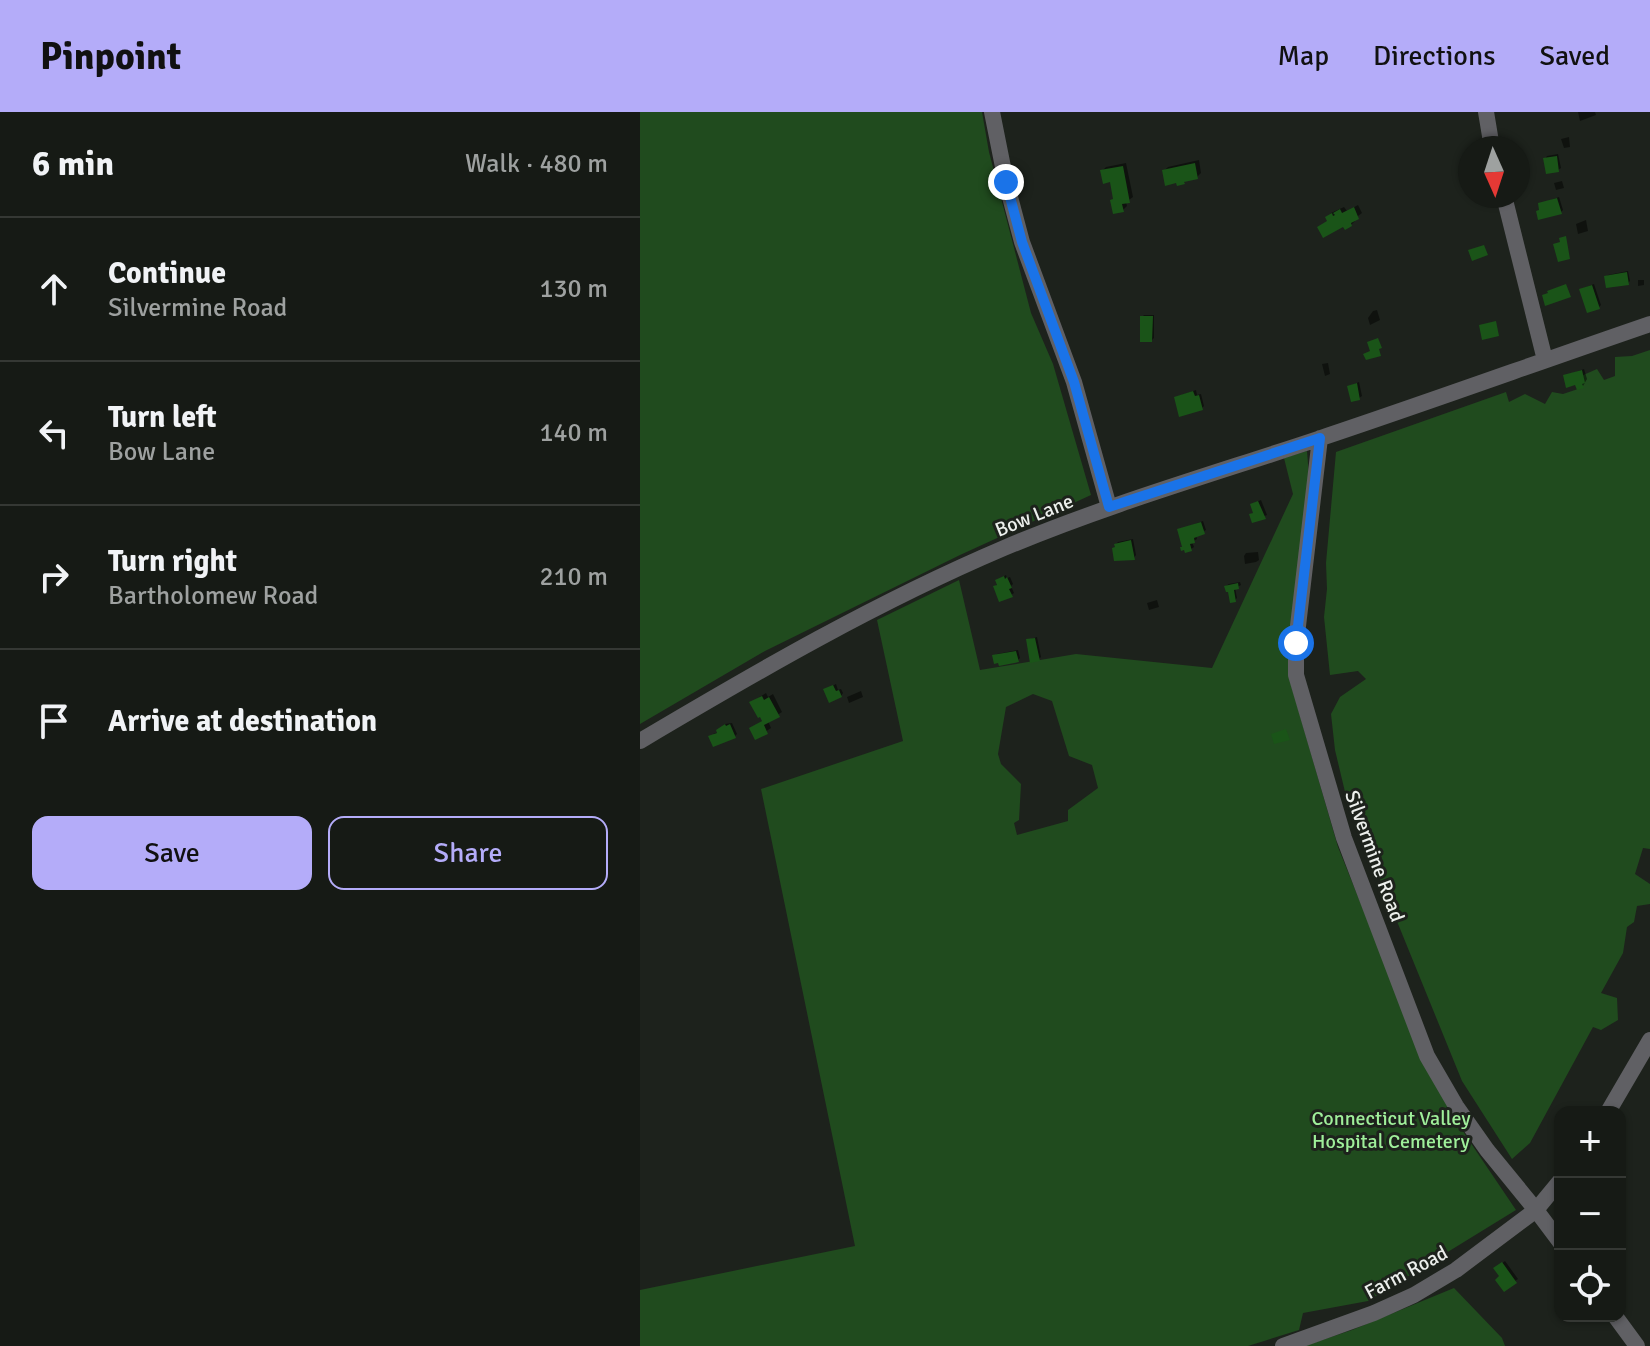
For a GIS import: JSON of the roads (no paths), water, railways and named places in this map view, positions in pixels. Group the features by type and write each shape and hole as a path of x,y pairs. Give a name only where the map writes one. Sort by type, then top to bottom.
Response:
{"street":[{"path":"992,112 1022,242 1074,382 1109,507"},
{"path":"1486,112 1490,136"},
{"path":"1507,208 1545,360"},
{"name":"Bow Lane","path":"640,741 760,670 882,605 1003,549 1109,507 1650,324"},
{"name":"Silvermine Road","path":"1320,438 1296,643 1296,675 1344,838 1427,1056 1456,1106 1487,1150 1554,1234"},
{"path":"1612,1106 1650,1040"},
{"name":"Farm Road","path":"1283,1346 1414,1295 1456,1270 1536,1210 1554,1188"},
{"path":"1619,1322 1637,1346"}],"park label":[{"name":"Connecticut Valley Hospital Cemetery","path":"1391,1130"}]}
